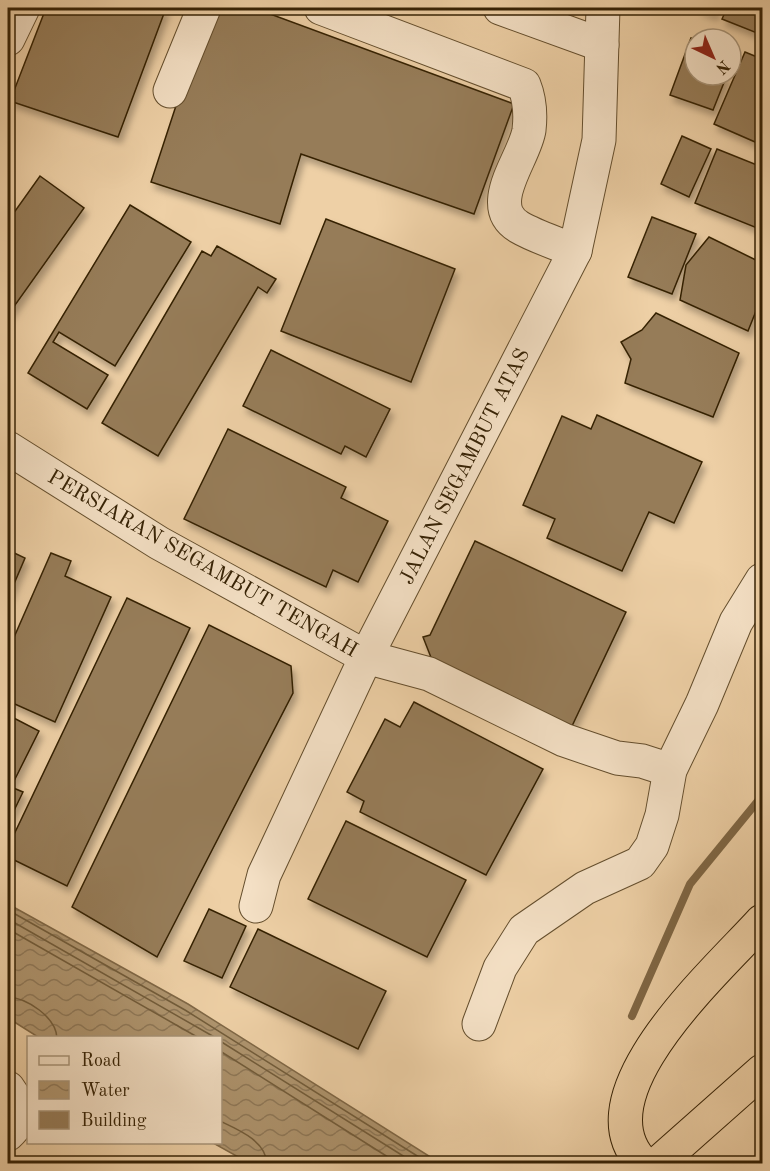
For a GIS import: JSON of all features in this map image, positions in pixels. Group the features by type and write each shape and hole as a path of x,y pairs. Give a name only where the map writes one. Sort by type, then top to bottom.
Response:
{"highway":[{"path":"762,921 666,1028 639,1066 631,1085 626,1117 642,1161 762,1071"}],"street":[{"path":"8,39 23,8"},
{"path":"170,91 204,8"},
{"path":"321,8 382,18 524,85 531,102 529,132 504,195 507,213 518,226 575,251"},
{"path":"501,8 602,45"},
{"name":"JALAN SEGAMBUT ATAS","path":"256,906 264,875 366,657 575,251 599,140 603,8"},
{"name":"PERSIARAN SEGAMBUT TENGAH","path":"8,448 159,543 366,657 429,674 564,740 616,758 642,761 670,770"},
{"path":"479,1024 500,968 524,930 585,888 640,863 652,846 662,815 670,770 702,704 736,622 762,580"},
{"path":"8,1088 18,1105 20,1118 8,1134"}],"water":[{"path":"8,904 188,1004 440,1163 249,1163 215,1144 222,1144 222,1036 36,1036 8,1018"}],"building":[{"path":"46,8 166,8 118,137 10,101"},
{"path":"208,8 254,8 514,104 474,214 301,154 280,224 151,182"},
{"path":"697,8 717,8 714,14"},
{"path":"727,8 762,8 762,35 743,27 722,19"},
{"path":"745,52 762,59 762,145 714,124 730,87 743,87"},
{"path":"683,60 683,87 722,87 713,110 670,95"},
{"path":"682,136 711,149 689,197 661,184"},
{"path":"717,149 762,167 762,230 695,203"},
{"path":"40,176 84,208 8,315 8,221"},
{"path":"130,205 191,242 115,366 59,332 53,342 108,375 87,409 28,373"},
{"path":"652,217 696,234 672,294 628,277"},
{"path":"326,219 455,269 411,382 281,331"},
{"path":"709,237 762,263 762,296 748,331 680,300 686,265"},
{"path":"217,246 276,279 267,293 258,287 158,456 102,423 202,251 211,256"},
{"path":"656,313 739,353 713,417 625,383 631,359 621,342 642,330"},
{"path":"271,350 390,409 366,457 345,446 341,454 243,406"},
{"path":"597,415 702,462 674,523 649,512 622,571 547,538 555,519 523,505 562,416 591,429"},
{"path":"228,429 346,487 341,498 388,521 358,582 333,570 326,587 184,519"},
{"path":"475,541 626,612 572,726 432,660 423,637 430,635"},
{"path":"8,550 25,558 8,598"},
{"path":"51,553 71,561 65,576 111,597 55,722 8,701 8,651"},
{"path":"127,598 190,628 67,886 8,857 8,847"},
{"path":"209,625 291,666 293,693 157,957 72,907"},
{"path":"414,702 543,769 486,875 360,812 364,801 347,792 385,719 400,727"},
{"path":"8,715 39,731 11,787 23,792 8,823"},
{"path":"346,821 466,880 427,957 308,899"},
{"path":"209,909 246,926 222,978 184,961"},
{"path":"258,929 386,991 358,1049 230,987"}],"waterway":[{"path":"632,1016 690,884 762,796"}]}
